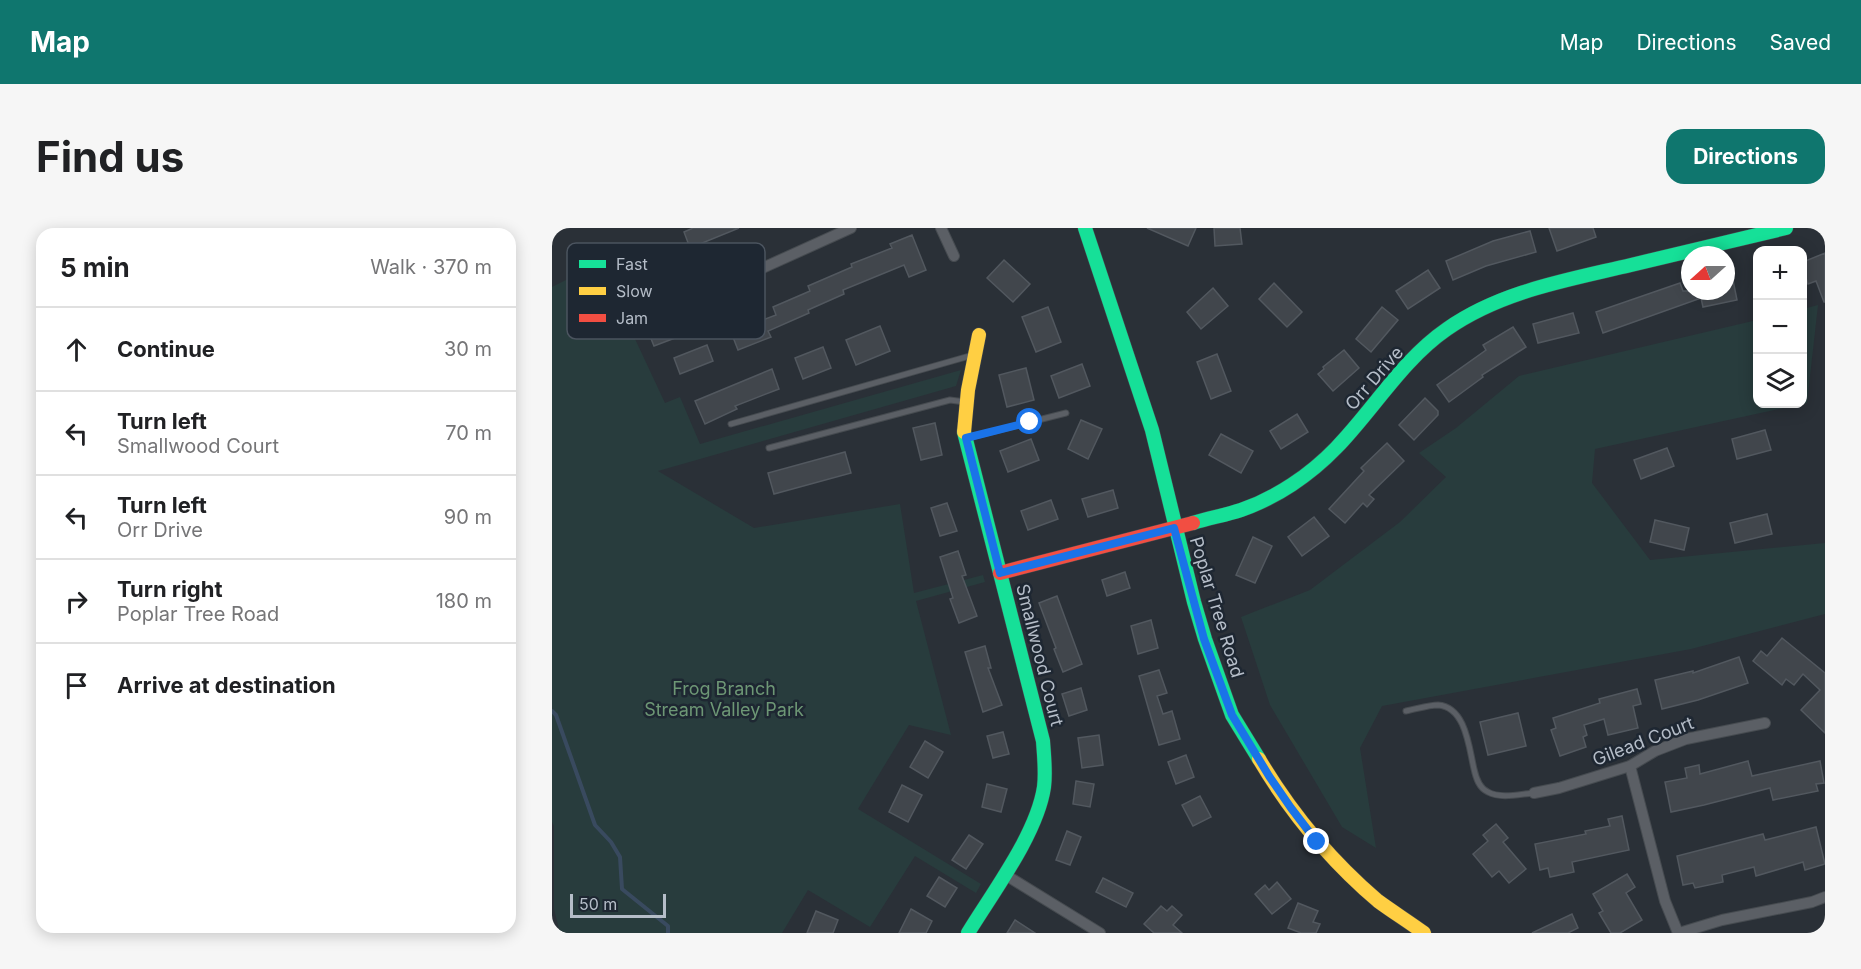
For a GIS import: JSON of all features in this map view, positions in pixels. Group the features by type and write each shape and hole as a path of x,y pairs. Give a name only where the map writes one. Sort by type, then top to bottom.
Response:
{"street":[{"path":"765,267 851,228"},
{"path":"941,228 954,256"},
{"name":"Poplar Tree Road","path":"1084,228 1152,430 1174,528 1204,639 1232,715 1249,747 1317,842 1380,902 1424,933"},
{"name":"Orr Drive","path":"1000,573 1241,510 1276,494 1298,481 1336,449 1430,342 1464,318 1499,300 1573,279 1786,228"},
{"name":"Smallwood Court","path":"968,933 1033,827 1041,805 1045,772 1043,741 964,432 979,335"},
{"name":"Gilead Court","path":"1534,793 1560,788 1630,766 1655,751 1686,739 1765,723"},
{"path":"1630,766 1665,901 1679,933 1722,920 1812,902 1825,897"},
{"path":"1004,874 1100,933"}],"lane":[{"path":"731,424 975,354"},
{"path":"769,448 950,400 967,402"},
{"path":"966,438 1066,413"},
{"path":"1406,711 1427,706 1447,707 1457,715 1465,728 1480,786 1488,792 1504,795 1534,793"}],"green space":[{"name":"Frog Branch Stream Valley Park","path":"567,280 567,339 635,339 665,403 680,397 700,444 961,370 956,386 658,471 754,528 900,504 914,593 983,575 985,582 916,601 951,735 909,725 858,809 981,884 976,893 915,856 870,927 808,890 782,933 560,933 554,909 554,826 552,822 552,287"},
{"path":"1818,305 1807,403 1807,354 1807,308"},
{"path":"1753,321 1753,408 1784,408 1595,449 1592,483 1650,560 1825,543 1825,614 1691,649 1382,706 1360,748 1376,848 1342,827 1270,705 1241,617 1310,590 1400,522 1446,477 1419,453 1456,428 1519,376"}],"building":[{"path":"693,228 739,228 702,243 688,243 684,232"},
{"path":"1147,228 1196,228 1188,246"},
{"path":"1214,228 1240,228 1242,244 1215,246"},
{"path":"1549,228 1593,228 1596,237 1557,251"},
{"path":"1530,231 1536,252 1486,266 1453,280 1446,261 1493,241"},
{"path":"912,235 926,270 909,277 904,265 843,290 844,294 768,331 771,337 738,350 734,339 765,339 765,319 776,315 773,307 810,291 808,286 852,267 851,264 892,248 890,244"},
{"path":"1825,253 1825,302 1816,281 1808,284 1807,260"},
{"path":"1004,260 1030,284 1013,302 987,278"},
{"path":"1428,270 1440,288 1408,309 1396,291"},
{"path":"1274,283 1302,312 1287,327 1259,299"},
{"path":"1680,283 1681,300 1695,300 1603,333 1596,312"},
{"path":"1213,288 1228,306 1201,329 1187,312"},
{"path":"1735,290 1737,300 1703,307 1701,300 1735,300"},
{"path":"1048,307 1061,342 1036,352 1022,317"},
{"path":"1382,307 1398,320 1371,352 1356,339"},
{"path":"1573,313 1579,333 1538,343 1533,324"},
{"path":"880,326 890,351 856,365 846,340"},
{"path":"1513,327 1526,347 1482,375 1483,377 1449,402 1437,385 1486,350 1483,345"},
{"path":"651,339 672,339 654,346"},
{"path":"707,345 713,361 680,374 674,358"},
{"path":"823,347 831,368 803,379 795,358"},
{"path":"1344,350 1359,368 1333,391 1318,374"},
{"path":"1217,354 1231,391 1211,399 1197,362"},
{"path":"1082,364 1090,386 1059,398 1051,376"},
{"path":"1026,368 1034,400 1007,407 999,375"},
{"path":"772,369 779,389 735,406 737,409 705,424 695,401"},
{"path":"1425,398 1438,411 1438,415 1414,440 1399,425"},
{"path":"1297,414 1308,432 1281,449 1270,431"},
{"path":"1081,420 1102,429 1088,459 1068,449"},
{"path":"935,423 942,455 921,460 913,428"},
{"path":"1765,430 1771,450 1737,459 1732,439"},
{"path":"1221,434 1253,451 1241,473 1209,455"},
{"path":"1031,439 1039,460 1008,472 1000,451"},
{"path":"1387,443 1404,461 1369,495 1374,499 1367,507 1363,503 1345,523 1329,509 1364,471 1361,468"},
{"path":"1667,448 1674,466 1641,479 1634,460"},
{"path":"845,452 851,473 774,494 768,473"},
{"path":"1113,490 1118,508 1088,517 1082,499"},
{"path":"1051,500 1058,519 1028,530 1021,511"},
{"path":"947,503 957,531 940,536 931,508"},
{"path":"1767,514 1772,534 1735,543 1730,523"},
{"path":"1314,517 1329,536 1302,556 1288,537"},
{"path":"1655,520 1689,528 1684,550 1650,542"},
{"path":"1253,537 1272,546 1255,583 1236,575"},
{"path":"958,551 966,575 962,576 977,616 959,623 950,599 953,598 940,557"},
{"path":"1125,572 1130,588 1107,596 1102,580"},
{"path":"1057,596 1082,664 1063,672 1039,603"},
{"path":"1151,620 1158,648 1138,654 1131,626"},
{"path":"1782,638 1825,673 1825,733 1801,710 1820,690 1803,674 1794,685 1786,679 1782,685 1753,661 1761,651 1767,656"},
{"path":"985,646 991,668 988,668 1002,705 983,712 965,652"},
{"path":"1739,657 1748,683 1698,700 1662,709 1655,680 1693,671 1693,673"},
{"path":"1159,670 1167,693 1157,696 1163,714 1172,711 1180,739 1159,745 1139,676"},
{"path":"1081,688 1087,710 1069,716 1062,694"},
{"path":"1637,689 1641,704 1633,706 1638,728 1608,735 1604,719 1584,725 1587,735 1583,737 1586,747 1560,756 1551,730 1556,728 1553,718 1600,703 1599,699"},
{"path":"1518,713 1526,746 1488,755 1480,722"},
{"path":"1003,732 1009,754 993,758 987,736"},
{"path":"1099,735 1103,765 1082,768 1078,738"},
{"path":"925,741 943,752 928,778 910,767"},
{"path":"1186,755 1194,777 1176,784 1168,762"},
{"path":"1748,761 1752,776 1820,761 1824,783 1816,784 1818,791 1773,800 1770,788 1671,812 1665,782 1687,778 1685,768 1699,765 1700,774"},
{"path":"1076,781 1094,784 1090,807 1073,804"},
{"path":"987,784 1007,789 1001,812 982,807"},
{"path":"902,785 922,795 908,822 889,812"},
{"path":"1200,796 1211,817 1193,826 1182,805"},
{"path":"1622,816 1629,850 1572,862 1574,872 1550,877 1548,868 1540,870 1535,844 1586,834 1585,831 1610,826 1608,819"},
{"path":"1496,824 1508,838 1503,842 1526,869 1509,883 1499,871 1492,877 1473,854 1488,841 1483,835"},
{"path":"1816,827 1825,864 1805,870 1803,862 1756,876 1754,867 1722,875 1723,882 1695,888 1693,883 1683,885 1677,856 1763,834 1765,840"},
{"path":"1067,831 1081,837 1070,865 1056,860"},
{"path":"969,835 983,844 966,869 952,860"},
{"path":"1627,874 1635,887 1626,893 1642,920 1620,933 1611,933 1599,913 1603,911 1593,894"},
{"path":"939,877 957,888 945,907 927,896"},
{"path":"1103,878 1133,893 1126,907 1096,892"},
{"path":"1277,882 1291,899 1272,914 1255,894 1265,885 1269,890"},
{"path":"1298,903 1318,911 1313,922 1320,924 1316,933 1301,933 1288,928"},
{"path":"1161,906 1167,911 1172,906 1182,915 1173,925 1182,933 1154,933 1144,924"},
{"path":"911,909 932,921 926,933 899,933"},
{"path":"816,911 838,920 833,933 807,933"},
{"path":"1572,914 1578,928 1568,933 1532,933"},
{"path":"1015,920 1035,933 1007,933"}],"waterway":[{"path":"552,711 556,715 595,825 611,842 620,857 622,889 668,926 668,933"}],"traffic: fast":[{"path":"1085,228 1152,430 1205,639 1232,715 1259,759"},
{"path":"1193,523 1254,505 1304,476 1336,448 1402,370 1431,341 1468,316 1490,305 1559,282 1786,228"},
{"path":"964,432 1043,741 1045,770 1044,787 1033,824 1013,862 968,933"}],"traffic: slow":[{"path":"964,432 968,390 979,335"},
{"path":"1259,759 1298,817 1344,869 1378,901 1424,933"}],"traffic: jam":[{"path":"1000,573 1193,523"}],"route":[{"path":"1030,422 966,438 1000,573 1174,528 1204,639 1232,715 1249,747 1317,842"}]}
